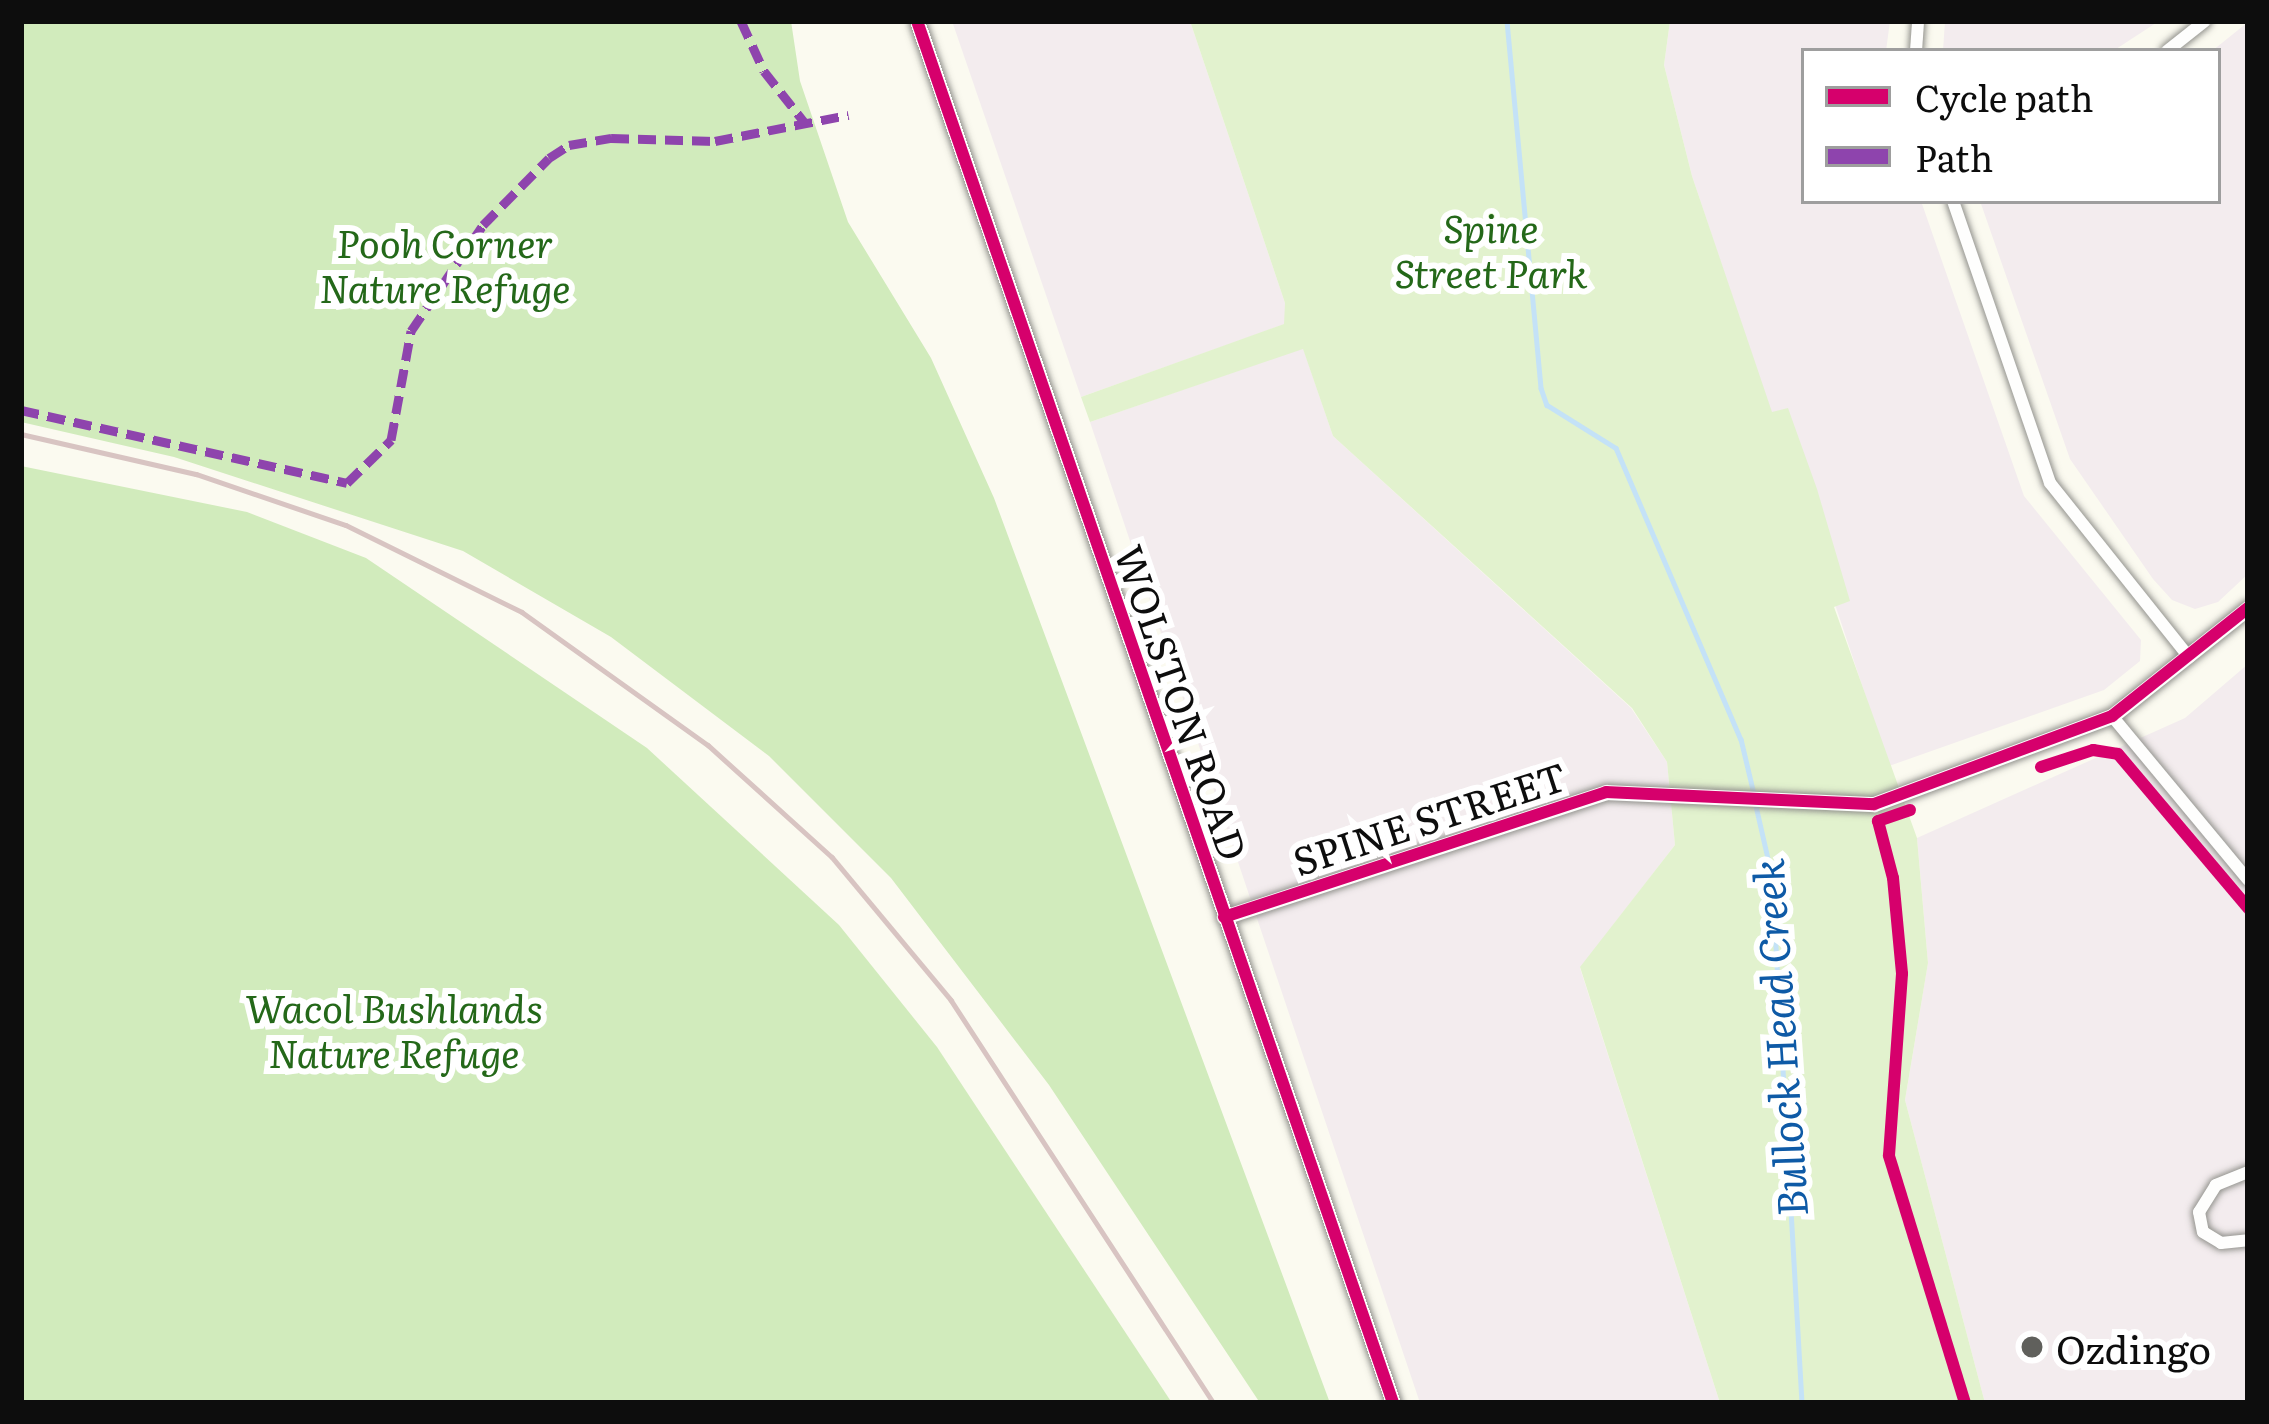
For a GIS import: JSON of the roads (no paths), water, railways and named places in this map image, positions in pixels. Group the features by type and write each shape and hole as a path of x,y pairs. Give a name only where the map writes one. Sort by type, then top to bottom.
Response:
{"street":[{"name":"WOLSTON ROAD","path":"917,21 1393,1403"},
{"path":"2171,48 2205,21"},
{"path":"1954,204 2050,483 2189,657"},
{"name":"SPINE STREET","path":"1224,917 1565,801 1606,792 1874,804 2112,716 2248,608"},
{"path":"2112,716 2248,880"},
{"path":"2248,1172 2216,1185 2199,1212 2203,1232 2221,1243 2248,1240"}],"waterway":[{"name":"Bullock Head Creek","path":"1507,21 1541,388 1547,405 1616,448 1741,739 1754,794"},
{"name":"Bullock Head Creek","path":"1756,806 1772,876 1802,1403"}],"railway":[{"path":"21,434 196,474 346,525 522,612 708,745 832,857 951,1000 1214,1403"}],"place":[{"name":"Ozdingo","path":"2032,1347"}],"park label":[{"name":"Spine Street Park","path":"1491,250"},
{"name":"Pooh Corner Nature Refuge","path":"445,264"},
{"name":"Wacol Bushlands Nature Refuge","path":"394,1030"}]}
